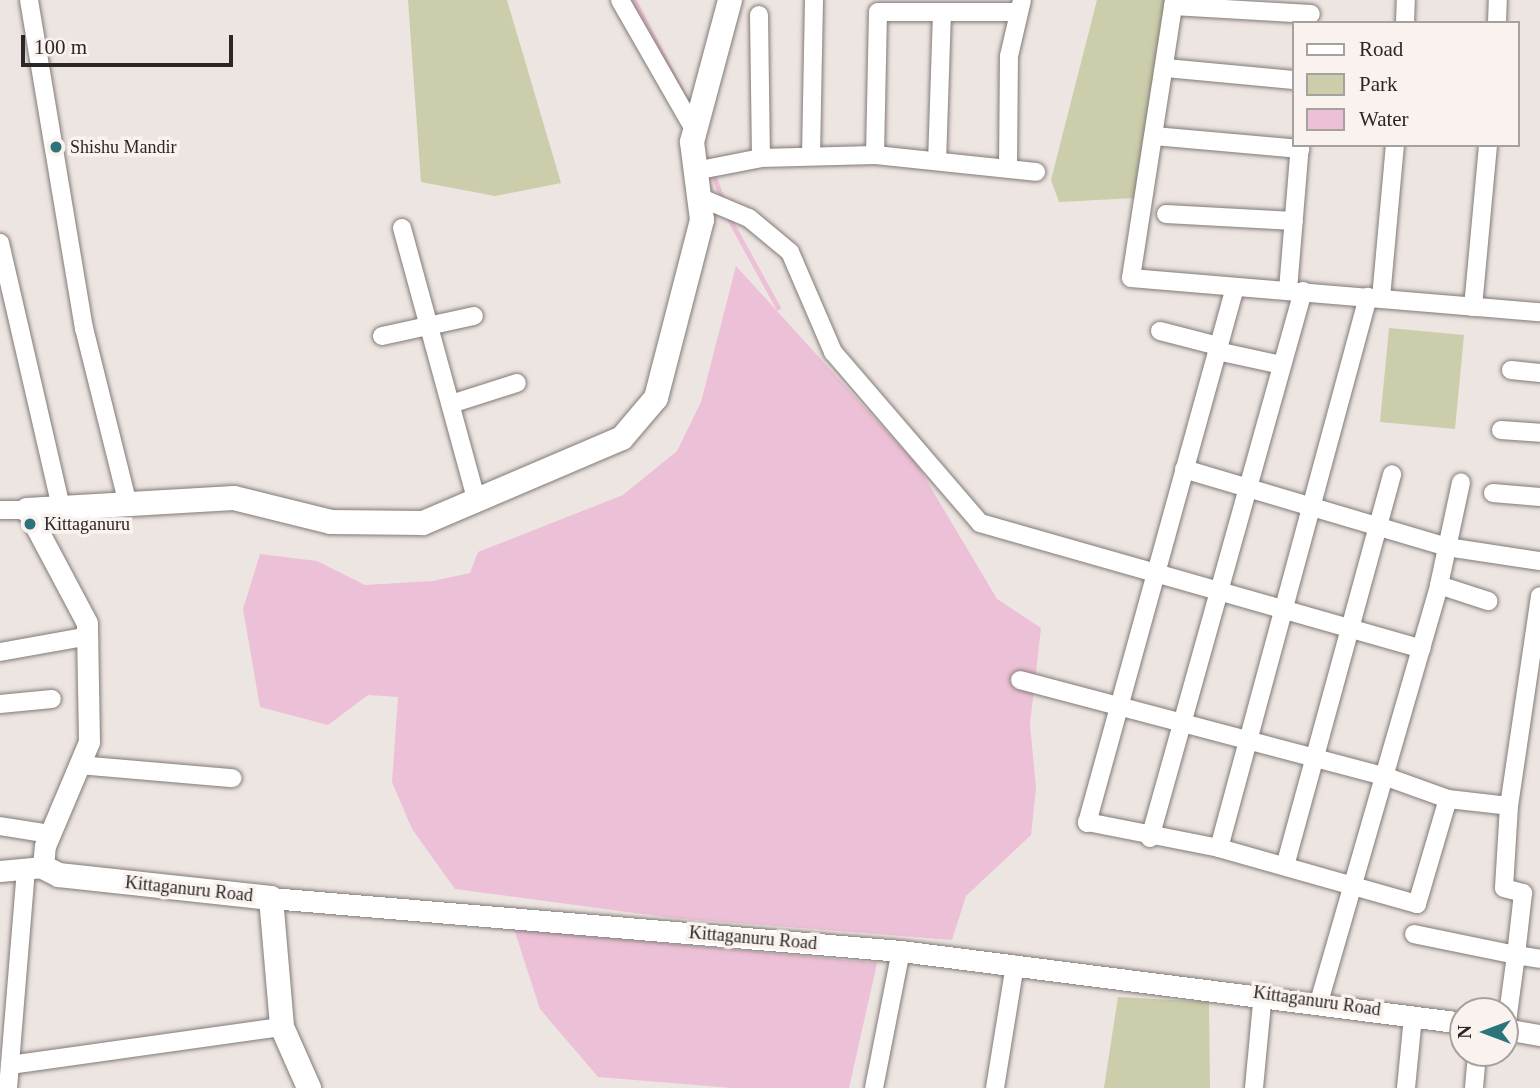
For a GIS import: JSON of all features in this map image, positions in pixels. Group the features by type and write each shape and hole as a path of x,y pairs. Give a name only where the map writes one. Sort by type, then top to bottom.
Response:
{"main road":[{"path":"27,510 234,498 331,522 423,523 622,439 656,398 702,220 695,171 695,131 730,0"},
{"name":"Kittaganuru Road","path":"34,868 59,875 271,898"},
{"path":"271,898 282,1027 309,1088"}],"street":[{"path":"29,0 84,328 128,504"},
{"path":"620,0 695,131"},
{"path":"811,156 814,0"},
{"path":"1405,21 1406,0"},
{"path":"1497,21 1498,0"},
{"path":"1311,12 1174,3 1166,68 1128,275 1235,287 1540,312"},
{"path":"875,155 878,12 942,12 1019,6 1008,169"},
{"path":"937,159 942,12"},
{"path":"759,15 761,158"},
{"path":"1166,68 1292,80"},
{"path":"1154,136 1292,146"},
{"path":"1150,838 1282,365 1295,291 1294,221 1300,147"},
{"path":"1219,848 1280,610 1375,298 1395,147"},
{"path":"1473,307 1488,147"},
{"path":"695,171 761,158 875,155 937,159 1035,172"},
{"path":"699,197 749,218 790,252 833,352 929,457 969,516 1154,576 1421,649"},
{"path":"1167,214 1294,221"},
{"path":"402,228 477,502"},
{"path":"0,243 8,326 61,508"},
{"path":"1235,287 1087,823 1150,838 1219,848 1417,904 1448,799"},
{"path":"382,336 474,316"},
{"path":"1160,331 1282,365"},
{"path":"1511,370 1540,373"},
{"path":"451,404 517,383"},
{"path":"1501,430 1540,433"},
{"path":"1184,469 1311,507 1378,523 1447,547 1540,561"},
{"path":"1286,866 1392,474"},
{"path":"1319,1002 1439,585 1461,482"},
{"path":"1493,493 1540,497"},
{"path":"0,510 27,510 89,636 89,742 34,868 8,1088"},
{"path":"1439,585 1488,601"},
{"path":"1510,997 1523,893 1504,888 1509,806 1540,596"},
{"path":"0,652 89,636"},
{"path":"1020,680 1384,776 1448,799 1509,806"},
{"path":"0,704 52,699"},
{"path":"79,765 232,778"},
{"path":"0,826 50,834"},
{"path":"0,872 34,868"},
{"name":"Kittaganuru Road","path":"271,898 901,951 1263,993 1449,1021"},
{"path":"1414,934 1540,959"},
{"path":"874,1088 901,951"},
{"path":"995,1088 1015,965"},
{"path":"1254,1088 1263,993"},
{"path":"1406,1088 1413,1016"},
{"path":"10,1065 282,1027"},
{"path":"1519,1031 1540,1035"},
{"path":"1474,1088 1476,1067"}],"green space":[{"path":"408,0 507,0 561,183 495,196 421,182"},
{"path":"1097,0 1169,0 1135,198 1059,202 1051,180"},
{"path":"1389,328 1464,335 1455,429 1380,422"},
{"path":"1118,997 1209,1002 1210,1088 1104,1088"}],"water":[{"path":"736,266 918,466 997,599 1041,628 1030,724 1036,788 1031,835 966,896 952,940 672,918 455,889 412,829 392,782 398,697 368,695 328,725 260,707 243,609 260,554 317,561 365,585 433,581 470,573 478,552 623,495 677,451 701,402"},
{"path":"514,929 877,963 849,1088 732,1088 598,1077 540,1009"}],"waterway":[{"path":"634,0 686,99"},
{"path":"713,173 723,201"},
{"path":"728,216 778,307"}],"place":[{"name":"Shishu Mandir","path":"56,147"},
{"name":"Kittaganuru","path":"30,524"}]}
